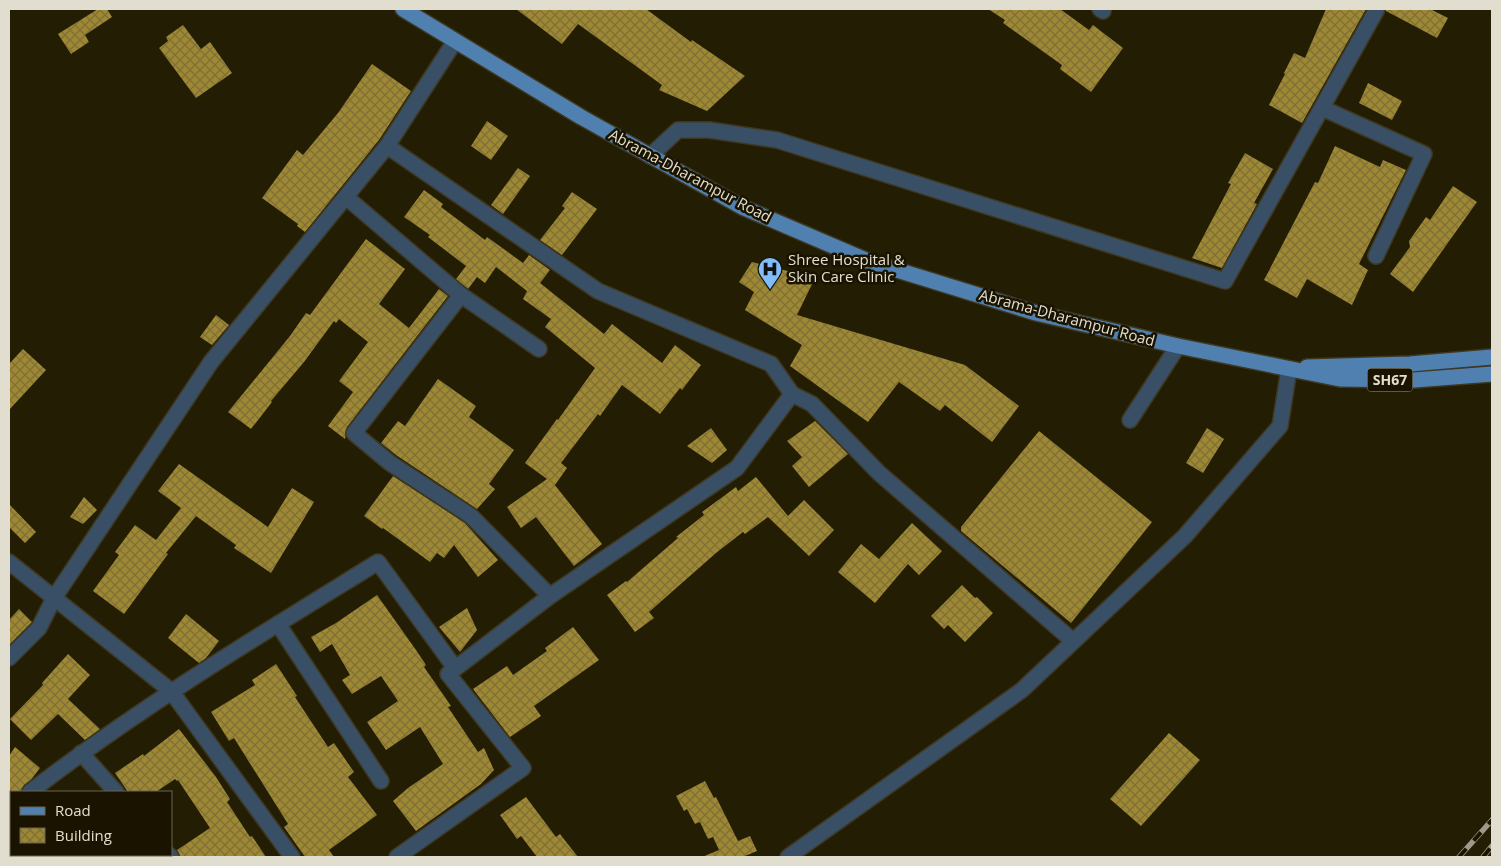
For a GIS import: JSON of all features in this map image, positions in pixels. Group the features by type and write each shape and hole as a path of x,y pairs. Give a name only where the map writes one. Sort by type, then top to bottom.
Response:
{"main road":[{"name":"Abrama-Dharampur Road","path":"402,9 580,117 742,207 868,261 1036,313 1178,346 1288,368"},
{"name":"SH67","path":"1288,368 1410,364 1492,357"},
{"name":"SH67","path":"1288,368 1340,379 1414,380 1492,374"}],"street":[{"path":"650,156 678,130 710,130 777,140 1225,281 1377,9"},
{"path":"9,658 39,628 54,598 211,362 387,146 455,41"},
{"path":"1322,108 1424,154 1376,256"},
{"path":"387,146 598,291 771,364 792,394 812,404 879,473 1073,641"},
{"path":"346,197 461,295 539,349"},
{"path":"461,295 354,433 390,463 471,516 550,596"},
{"path":"1130,420 1178,346"},
{"path":"788,857 1022,690 1185,536 1280,426 1288,368"},
{"path":"397,857 524,768 448,674 550,596 737,468 792,394"},
{"path":"9,562 171,691 292,857"},
{"path":"31,791 81,753 171,691 378,562 455,668"},
{"path":"278,624 380,781"},
{"path":"81,753 115,791"}],"building":[{"path":"98,9 107,9 112,17 85,35 89,42 71,54 58,34"},
{"path":"516,9 646,9 691,42 692,40 745,76 707,111 659,90 662,85 578,24 562,44"},
{"path":"988,9 1060,9 1089,30 1093,25 1123,48 1091,92 1060,69 1062,65 1003,23 1005,20"},
{"path":"1326,9 1366,9 1302,123 1269,105 1294,53 1305,58"},
{"path":"1386,9 1430,9 1448,18 1437,38 1386,11"},
{"path":"183,25 201,49 210,42 232,73 196,98 159,48 168,41 166,37"},
{"path":"372,64 411,91 379,140 305,232 297,226 298,224 262,198 297,150 303,155 338,113"},
{"path":"1368,83 1402,101 1392,120 1359,103"},
{"path":"487,121 508,136 491,160 471,146"},
{"path":"1335,146 1380,167 1383,160 1406,170 1359,264 1368,270 1352,305 1307,279 1297,298 1264,280 1315,182 1318,183"},
{"path":"1245,153 1273,169 1254,203 1257,204 1222,268 1192,258 1231,184 1228,183"},
{"path":"518,168 530,176 503,214 491,205"},
{"path":"1453,186 1477,202 1413,292 1390,274 1410,247 1409,241 1426,217 1430,220"},
{"path":"424,190 443,204 441,207 485,240 487,237 523,263 529,255 550,270 540,283 604,334 612,324 662,363 675,345 701,365 660,414 622,385 600,416 598,414 561,463 567,468 554,484 602,544 574,566 536,517 521,528 507,507 547,479 525,463 595,368 545,327 551,319 523,299 527,291 496,267 485,283 477,277 468,289 456,279 466,266 428,237 430,235 404,217"},
{"path":"572,192 597,209 562,255 540,240 565,208 562,206"},
{"path":"366,239 405,269 379,304 409,328 439,289 448,296 347,427 345,439 328,426 353,392 339,381 368,342 339,319 336,323 334,321 251,429 228,412 290,336 306,313 310,315"},
{"path":"752,262 815,278 797,315 965,365 1019,406 992,442 945,405 940,411 899,382 868,422 790,366 802,345 745,310 754,292 739,282"},
{"path":"216,315 229,325 212,345 200,337"},
{"path":"23,349 46,370 9,410 9,364"},
{"path":"438,379 476,406 469,417 514,450 489,484 495,489 477,509 381,443 398,421 405,426"},
{"path":"815,421 848,454 809,487 792,466 802,457 787,441"},
{"path":"711,428 727,450 712,463 687,446"},
{"path":"1207,428 1224,439 1203,473 1186,463"},
{"path":"1039,431 1152,522 1071,623 961,531 961,527"},
{"path":"179,464 268,527 292,488 314,502 271,573 234,548 236,545 196,516 166,553 168,554 124,614 93,591 119,555 115,552 135,525 156,540 181,508 158,491"},
{"path":"393,476 465,523 498,560 478,577 454,545 444,558 437,553 430,562 364,516"},
{"path":"756,477 788,516 804,500 834,530 809,556 768,517 745,534 743,532 716,553 649,612 654,618 635,632 607,595 627,582 678,538 676,537 704,515 702,512 736,487 738,491"},
{"path":"84,497 97,510 83,524 70,517"},
{"path":"9,504 36,532 25,543 9,527"},
{"path":"912,523 942,551 919,575 908,564 875,603 838,572 861,544 879,559"},
{"path":"962,585 993,613 965,642 948,625 944,629 931,616"},
{"path":"377,595 426,665 424,667 451,706 448,707 478,752 484,748 494,770 481,784 416,831 393,801 408,788 443,764 420,727 386,750 367,722 398,701 381,676 352,694 342,680 350,675 332,644 320,652 311,637 336,623"},
{"path":"467,608 477,630 460,652 439,627"},
{"path":"19,609 32,622 9,645 9,620"},
{"path":"186,614 219,641 206,658 199,663 168,638"},
{"path":"573,627 599,660 534,706 541,716 510,737 473,689 507,666 513,675 547,651 545,648"},
{"path":"68,654 90,675 68,699 100,729 85,740 58,714 31,740 10,719 43,685 42,683"},
{"path":"276,664 328,747 334,743 354,772 348,777 377,815 329,850 334,857 305,857 284,827 288,824 234,738 229,741 211,712 255,685 252,680"},
{"path":"179,729 216,777 230,799 227,802 266,857 180,857 177,850 210,828 178,780 175,779 157,791 127,791 115,773 143,754 144,756"},
{"path":"1169,733 1200,760 1141,826 1110,799"},
{"path":"15,747 40,768 31,780 24,785 21,791 9,792 9,756"},
{"path":"705,781 714,798 716,797 738,841 750,836 757,851 746,857 702,857 719,850 713,837 708,839 700,822 695,824 687,809 684,811 676,796"},
{"path":"526,797 556,837 560,834 578,857 537,857 521,836 517,839 500,815"}],"railway":[{"path":"1459,857 1492,820"},
{"path":"1483,857 1492,846"}],"place":[{"name":"Shree Hospital & Skin Care Clinic","path":"770,290"}]}
